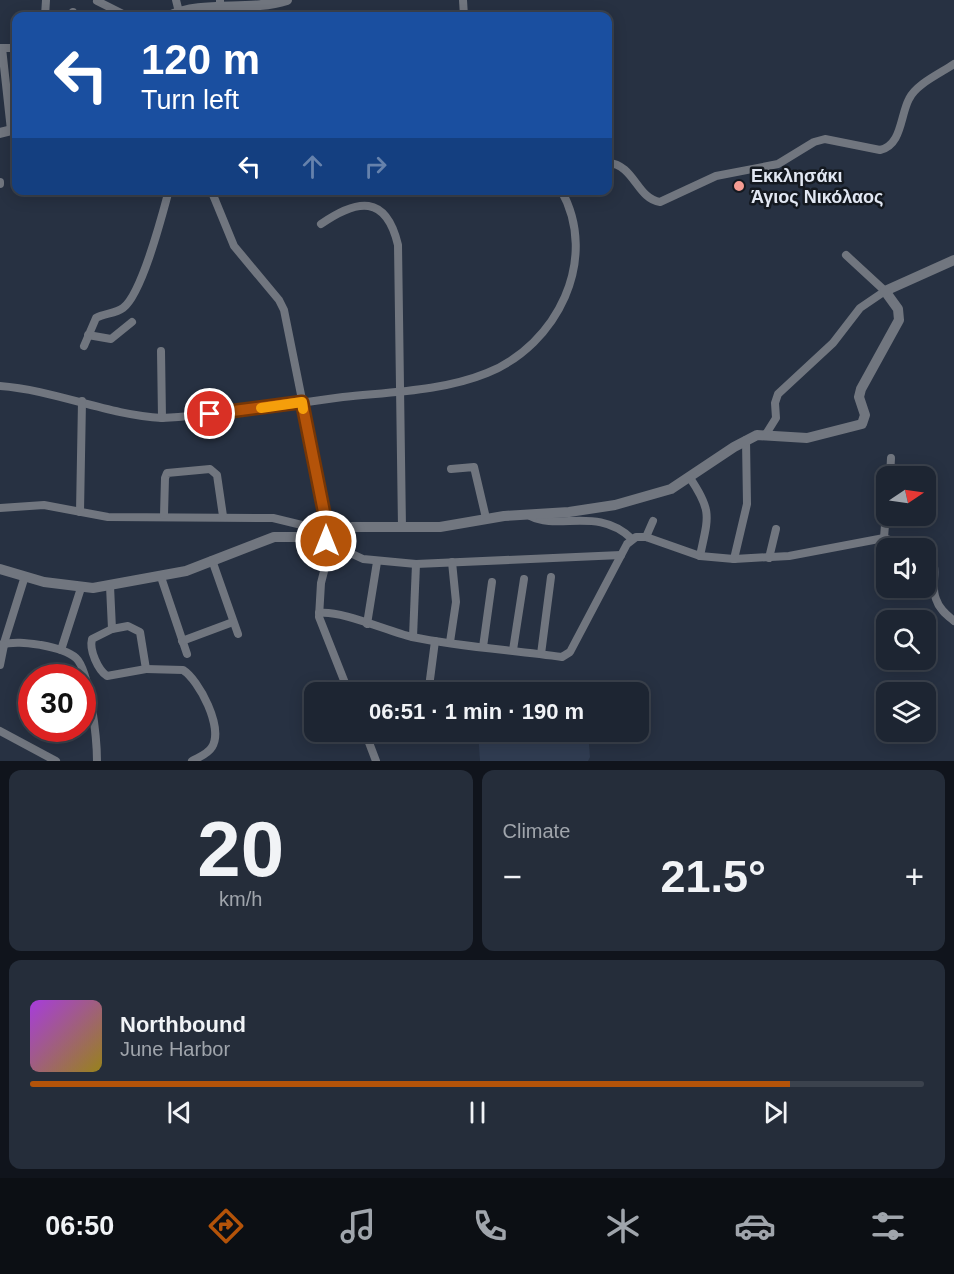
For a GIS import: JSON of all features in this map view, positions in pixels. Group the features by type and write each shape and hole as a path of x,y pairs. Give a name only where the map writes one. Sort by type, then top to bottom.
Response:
{"street":[{"path":"179,9 220,2 270,4 287,0"},
{"path":"97,1 118,12"},
{"path":"1,48 9,131"},
{"path":"612,164 624,169 650,198 660,202 716,177 778,164 813,142 825,139 880,150 889,148 895,141 913,93 954,64"},
{"path":"84,346 98,317 122,309 134,293 167,195"},
{"path":"213,195 234,246 281,304 302,402 324,533 331,544 359,558 377,562 416,564 621,555"},
{"path":"0,386 36,391 139,416 162,418 400,390 460,381 488,373 519,355 543,331 565,299 576,260 576,226 563,195"},
{"path":"321,224 342,209 366,205 381,211 394,227 398,245 402,528"},
{"path":"0,569 44,582 81,588 110,586 186,571 268,538 324,533 353,527 440,526 486,518 579,510 642,499 671,489 746,440 766,434 820,436 863,422 865,415 859,399 861,389 899,320 898,309 885,291 846,255"},
{"path":"766,434 776,418 775,399 778,394 833,344 860,308 885,291 954,260"},
{"path":"88,335 111,339 132,322"},
{"path":"161,351 162,418"},
{"path":"80,513 82,401"},
{"path":"734,559 747,504 746,440"},
{"path":"891,458 891,466"},
{"path":"451,469 474,467 486,518"},
{"path":"164,515 165,478 168,473 210,469 216,475 223,516"},
{"path":"690,478 704,498 708,511 700,556"},
{"path":"0,507 44,505 108,517 164,515 280,519 308,526 324,533"},
{"path":"527,514 539,519 593,521 620,529 632,539"},
{"path":"646,537 653,521"},
{"path":"884,538 885,526"},
{"path":"768,558 776,529"},
{"path":"319,614 332,613 413,637 435,641 562,657 570,652 621,555 632,539 646,537 700,556 734,559 768,558 876,539"},
{"path":"331,544 321,583 319,614 345,682"},
{"path":"212,560 238,634"},
{"path":"367,624 377,562"},
{"path":"450,642 456,602 452,562"},
{"path":"413,637 416,564"},
{"path":"0,665 3,645 25,576"},
{"path":"161,577 187,654"},
{"path":"541,654 551,577"},
{"path":"513,650 524,579"},
{"path":"483,647 492,582"},
{"path":"110,586 112,629"},
{"path":"61,650 81,588"},
{"path":"935,598 936,602 954,621"},
{"path":"182,640 233,622"},
{"path":"146,669 138,629 128,626 112,629 96,636 91,643 104,674 111,676 146,669 183,670 198,684 209,708 215,737 212,747 192,761"},
{"path":"430,682 435,641"},
{"path":"3,645 21,642 61,650 74,656 83,669 98,761"},
{"path":"0,731 56,761"},
{"path":"368,742 376,761"}],"shaded area":[{"path":"479,742 589,742 590,757 588,761 480,761"}],"slow traffic":[{"path":"261,408 302,402 303,409"}],"place":[{"name":"Εκκλησάκι Άγιος Νικόλαος","path":"739,186"}],"route":[{"path":"210,414 302,402 328,532 320,534 326,541"}]}
